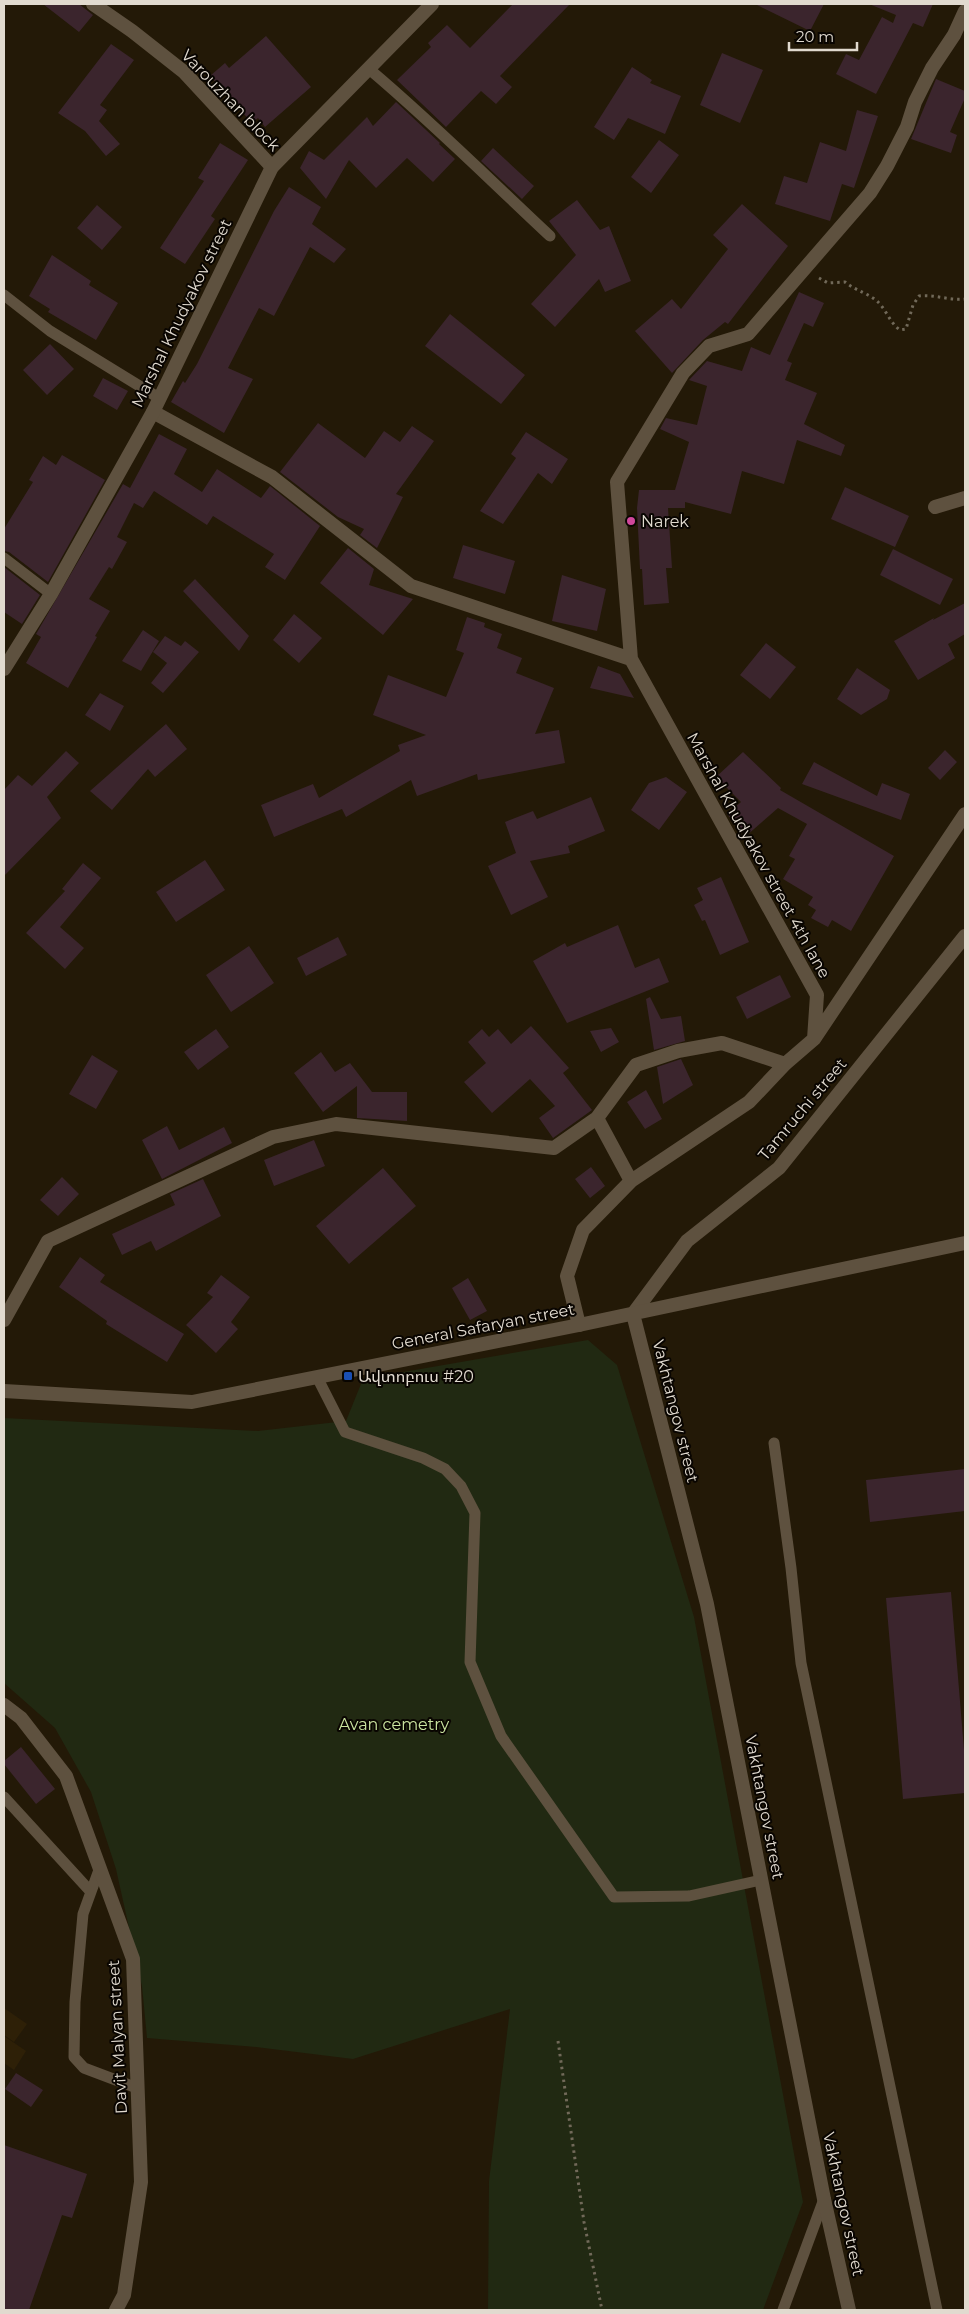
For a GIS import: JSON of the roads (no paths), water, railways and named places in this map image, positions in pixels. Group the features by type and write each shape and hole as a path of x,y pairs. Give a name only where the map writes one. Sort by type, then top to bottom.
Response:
{"street":[{"name":"Varouzhan block","path":"93,4 132,31 184,72 272,167"},
{"name":"Marshal Khudyakov street","path":"4,669 51,594 153,412 272,167 432,4"},
{"name":"Marshal Khudyakov street 4th lane","path":"814,1038 816,995 632,659 618,482 683,372 709,346 748,334 870,193 887,166 907,127 915,102 932,68 954,35 965,11"},
{"path":"153,412 272,477 411,586 632,659"},
{"path":"935,507 965,498"},
{"path":"579,1325 567,1276 583,1230 630,1181 749,1102 785,1064 814,1038 965,814"},
{"name":"Tamruchi street","path":"633,1314 687,1241 779,1168 965,936"},
{"path":"4,1320 48,1241 273,1137 336,1124 505,1141 554,1148 597,1118 636,1064 678,1050 722,1043 785,1064"},
{"path":"597,1118 630,1181"},
{"name":"General Safaryan street","path":"4,1391 192,1402 633,1314 965,1243"},
{"name":"Vakhtangov street","path":"633,1314 707,1604 824,2199 849,2310"},
{"name":"Davit Malyan street","path":"4,1705 21,1718 66,1776 133,1959 141,2182 124,2295 116,2310"}],"lane":[{"path":"369,69 410,104 474,167 550,236"},
{"path":"4,295 50,331 159,398"},
{"path":"4,558 51,594"},
{"path":"317,1377 345,1432 422,1458 444,1469 461,1486 475,1513 470,1662 501,1736 614,1897 689,1896 761,1880"},
{"path":"774,1443 791,1568 800,1663 938,2310"},
{"path":"4,1797 91,1892"},
{"path":"100,1867 83,1914 75,2002 74,2057 84,2068 137,2088"},
{"path":"783,2310 824,2199"}],"place":[{"name":"Narek","path":"631,521"},
{"name":"Ավտոբուս #20","path":"348,1376"}],"park label":[{"name":"Avan cemetry","path":"394,1724"}]}
